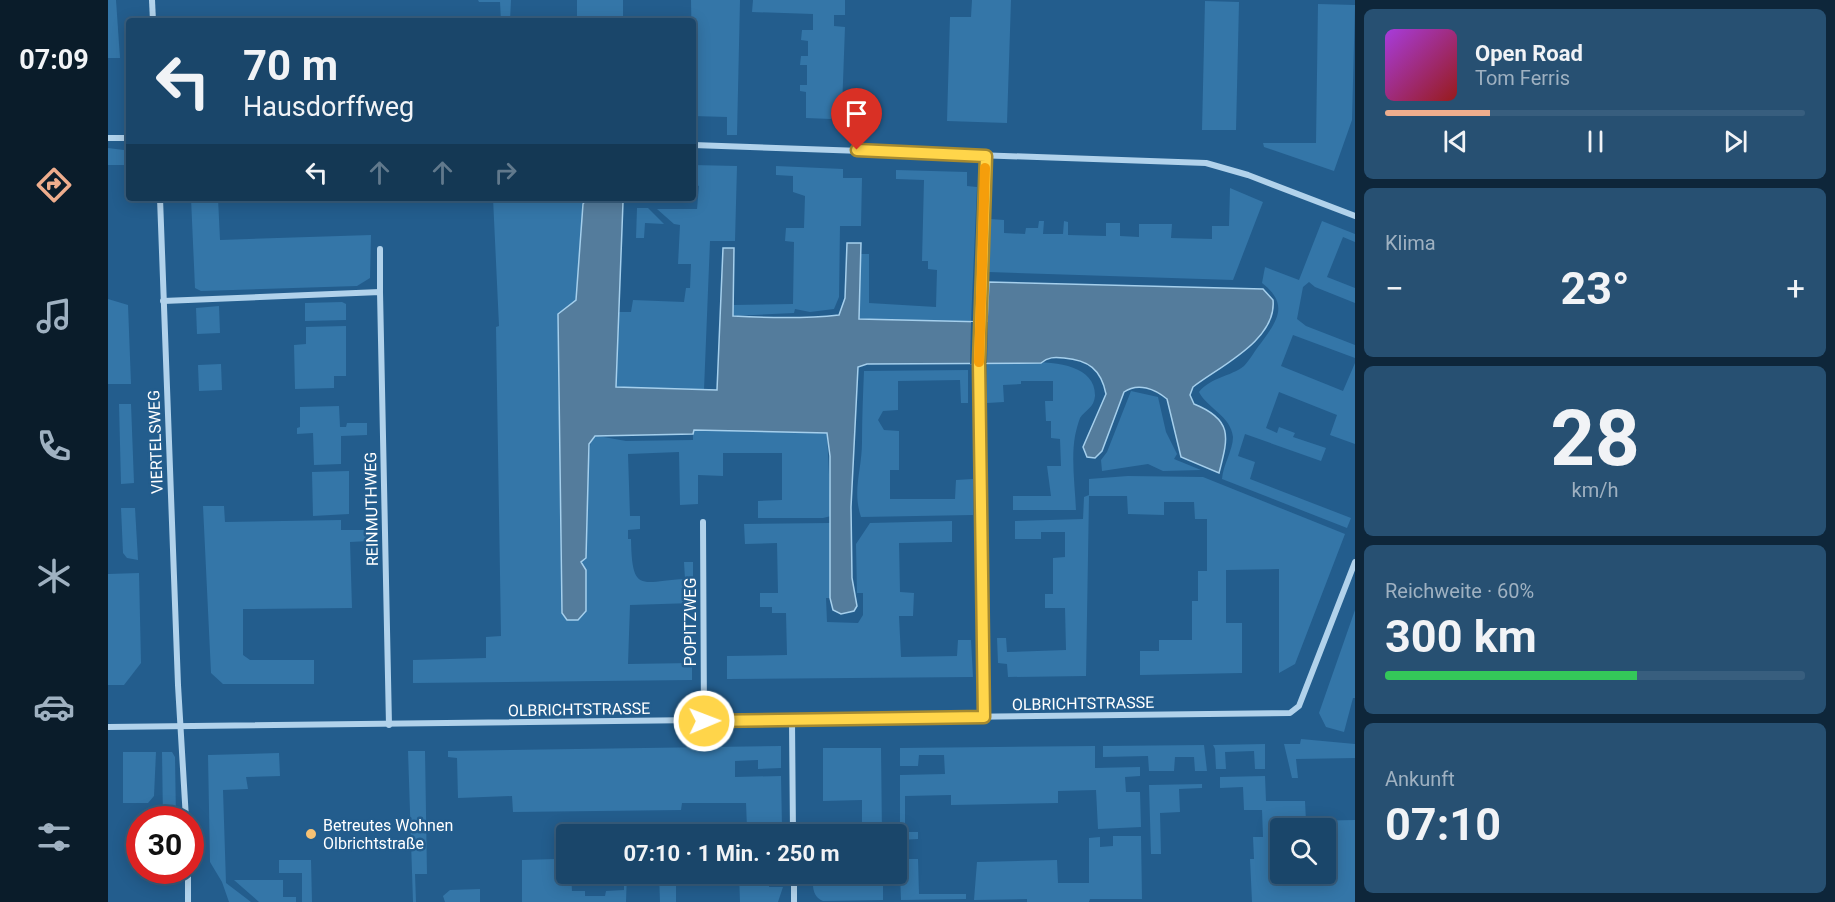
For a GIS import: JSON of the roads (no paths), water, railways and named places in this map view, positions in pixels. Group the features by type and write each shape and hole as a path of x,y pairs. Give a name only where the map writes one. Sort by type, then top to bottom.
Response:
{"street":[{"path":"152,0 153,18"},
{"path":"108,138 126,138"},
{"path":"696,145 1206,163 1248,175 1355,216"},
{"path":"984,717 979,363 986,156"},
{"name":"VIERTELSWEG","path":"160,201 178,686 185,806"},
{"name":"REINMUTHWEG","path":"380,249 389,725"},
{"path":"163,300 380,292"},
{"name":"POPITZWEG","path":"703,522 704,721"},
{"name":"OLBRICHTSTRASSE","path":"108,727 1275,715 1290,713 1299,706 1355,562"},
{"path":"792,721 793,824"},
{"path":"188,884 188,902"},
{"path":"794,884 794,902"}],"place":[{"name":"Betreutes Wohnen Olbrichtstraße","path":"311,834"}]}
